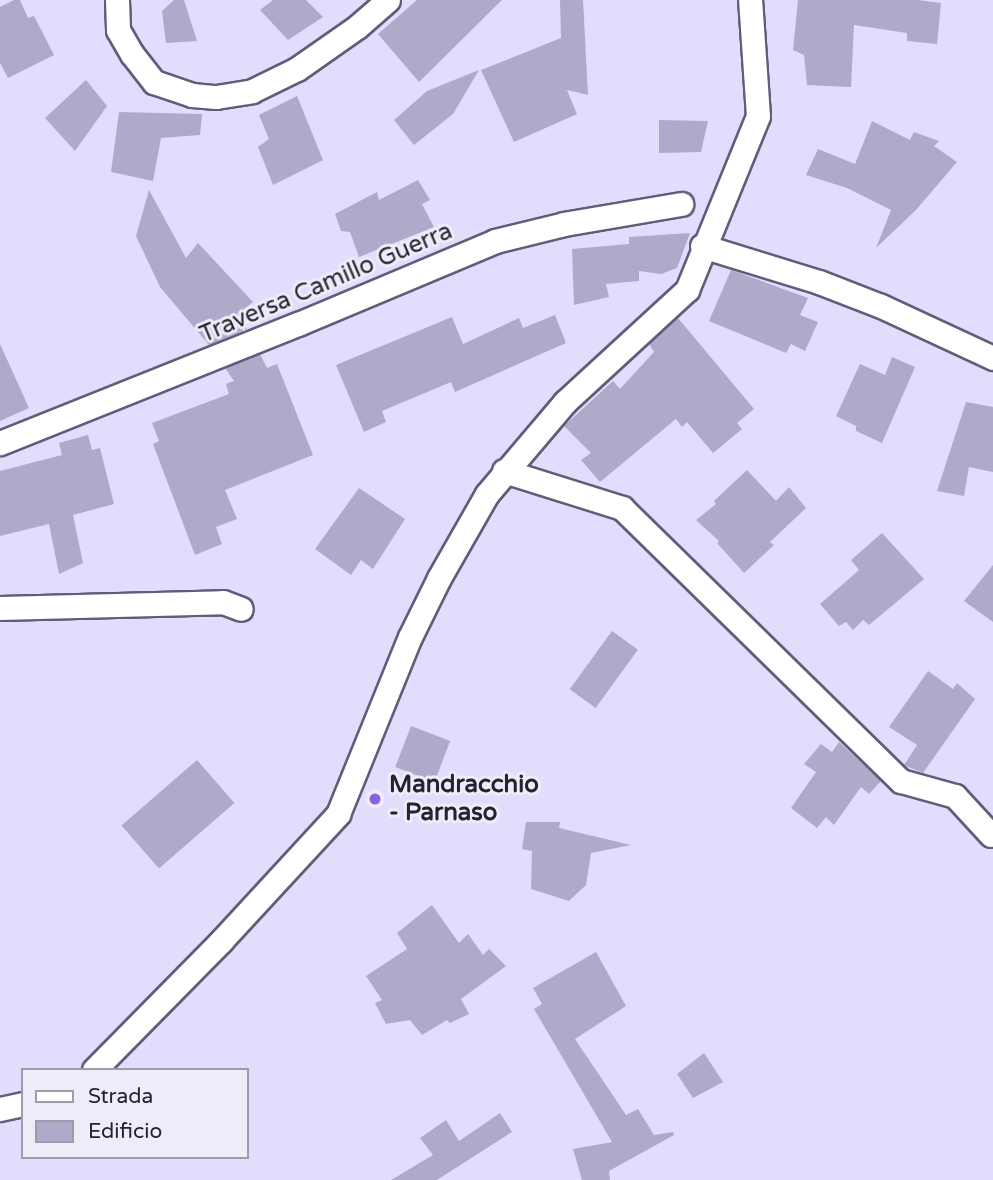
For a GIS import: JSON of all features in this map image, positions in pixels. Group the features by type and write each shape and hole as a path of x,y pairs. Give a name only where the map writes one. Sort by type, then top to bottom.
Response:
{"street":[{"path":"117,0 118,30 132,54 154,82 192,94 216,97 252,91 297,69 357,27 388,0"},
{"path":"96,1068 221,941 338,814 427,602 487,494 565,402 687,290 702,246 758,116 750,0"},
{"name":"Traversa Camillo Guerra","path":"0,443 298,324 495,241 564,224 681,204"},
{"path":"702,246 832,286 993,358"},
{"path":"505,471 622,508 901,782 955,796 992,835"},
{"path":"0,608 223,602 241,609"},
{"path":"0,1109 21,1104"}],"building":[{"path":"20,0 28,18 34,16 54,55 8,78 0,63 0,7"},
{"path":"174,0 184,0 197,41 166,43 162,11"},
{"path":"273,0 306,0 323,17 288,40 260,10"},
{"path":"417,0 502,0 419,82 378,34"},
{"path":"560,0 583,0 588,95 567,90 577,114 514,142 481,70 561,38"},
{"path":"798,0 918,0 941,3 937,44 907,41 907,33 854,25 851,87 807,85 804,55 793,50"},
{"path":"479,70 453,114 414,145 394,120 427,91"},
{"path":"86,80 107,106 75,151 45,118"},
{"path":"297,96 323,160 273,185 258,147 269,139 259,115"},
{"path":"119,112 202,114 200,135 161,138 153,181 111,172"},
{"path":"659,120 708,121 701,152 659,153"},
{"path":"872,121 910,140 914,132 939,141 934,146 957,162 916,210 876,248 891,210 847,188 806,175 818,149 855,164"},
{"path":"418,180 430,200 422,204 434,227 359,257 350,232 341,231 335,214 377,192 379,200"},
{"path":"149,190 186,258 198,243 253,302 239,313 247,329 209,345 160,287 136,236"},
{"path":"690,233 677,268 661,274 639,271 639,281 606,284 609,297 574,305 572,249 629,244 629,237"},
{"path":"731,270 808,298 800,315 818,322 805,351 791,344 786,353 709,321"},
{"path":"555,315 566,343 455,392 451,382 382,411 386,422 364,432 336,365 452,317 463,344 519,318 523,328"},
{"path":"678,318 754,409 737,423 742,429 713,453 687,422 682,427 676,419 600,482 581,460 591,453 564,426 613,381 620,389 654,352 649,344"},
{"path":"0,344 29,408 0,421"},
{"path":"260,354 267,368 277,364 313,455 225,490 237,519 216,527 222,544 195,555 153,444 159,441 152,423 229,394 226,384 234,381 225,368"},
{"path":"892,357 915,367 882,443 856,431 856,426 836,416 860,364 885,375"},
{"path":"966,402 993,407 993,472 969,467 964,496 937,491"},
{"path":"88,435 92,450 100,448 114,504 73,515 83,563 59,574 49,524 0,536 0,471 62,455 59,443"},
{"path":"747,470 776,501 789,487 806,508 770,542 774,545 744,573 717,543 719,541 696,520 716,504 714,501"},
{"path":"359,488 405,519 373,569 361,560 351,575 315,549"},
{"path":"882,533 924,579 869,625 863,620 853,630 846,622 839,626 820,604 859,570 851,560"},
{"path":"993,565 993,622 964,601"},
{"path":"612,631 638,650 596,708 570,689"},
{"path":"928,671 953,689 957,683 975,699 923,773 904,765 917,745 889,727"},
{"path":"411,726 450,741 434,782 395,767"},
{"path":"839,742 881,781 869,794 861,787 834,825 826,817 817,828 791,808 816,772 804,764 821,744 832,752"},
{"path":"197,760 234,803 159,869 122,826"},
{"path":"526,822 560,822 559,828 631,845 591,853 586,885 569,901 531,889 532,851 522,849"},
{"path":"432,905 459,943 468,934 483,955 489,949 506,966 461,999 469,1014 450,1023 447,1020 422,1035 410,1020 386,1024 375,1003 382,1000 366,976 407,949 397,933"},
{"path":"596,952 626,1006 575,1039 626,1115 638,1109 654,1135 673,1132 674,1135 609,1171 610,1180 582,1180 573,1149 612,1142 534,1009 542,1004 533,988"},
{"path":"704,1053 723,1082 693,1098 677,1074"},
{"path":"500,1113 512,1132 437,1180 391,1180 433,1155 420,1138 446,1120 459,1141"}],"place":[{"name":"Mandracchio - Parnaso","path":"375,799"}]}
